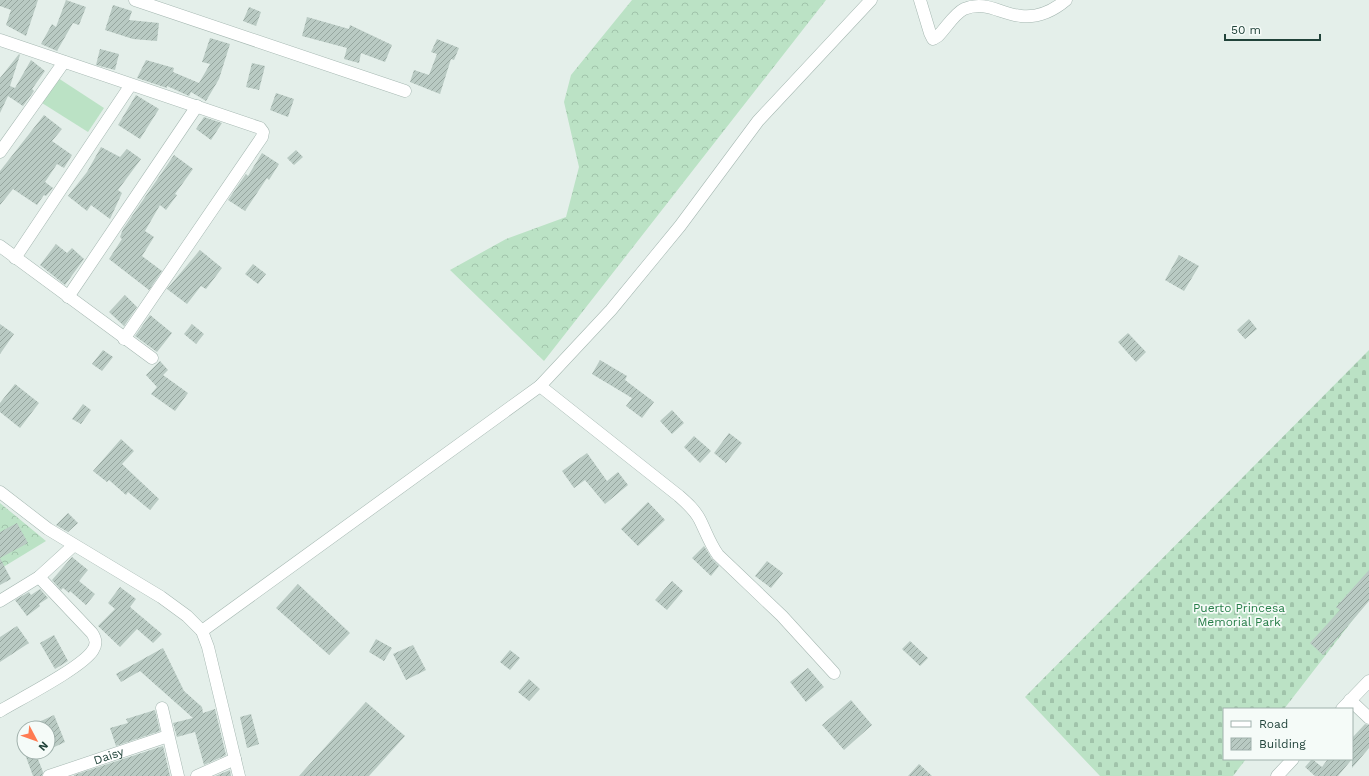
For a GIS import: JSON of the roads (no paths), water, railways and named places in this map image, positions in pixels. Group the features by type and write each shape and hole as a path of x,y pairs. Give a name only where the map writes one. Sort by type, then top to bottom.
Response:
{"street":[{"path":"136,0 405,91"},
{"path":"202,631 540,386 611,310 680,226 758,121 871,0"},
{"path":"920,0 933,39 938,36 964,10 982,5 1021,16 1048,13 1066,0"},
{"path":"0,40 130,86 196,106 260,128 262,134 124,339"},
{"path":"0,152 64,62"},
{"path":"15,258 130,86"},
{"path":"68,297 196,106"},
{"path":"0,246 124,339 152,358"},
{"path":"540,386 679,496 692,508 700,520 710,544 718,555 782,616 834,673"},
{"path":"0,492 48,529 73,546 161,597 188,616 202,631 208,647 239,776"},
{"path":"0,601 39,578 73,546"},
{"path":"0,712 83,662 94,649 96,643 92,633 39,578"},
{"path":"1343,708 1369,681"},
{"path":"1350,700 1369,718"},
{"path":"162,708 178,776"},
{"name":"Daisy","path":"49,776 168,736"},
{"path":"197,776 235,759"},
{"path":"1276,776 1292,760"}],"park label":[{"name":"Puerto Princesa Memorial Park","path":"1239,615"}]}
